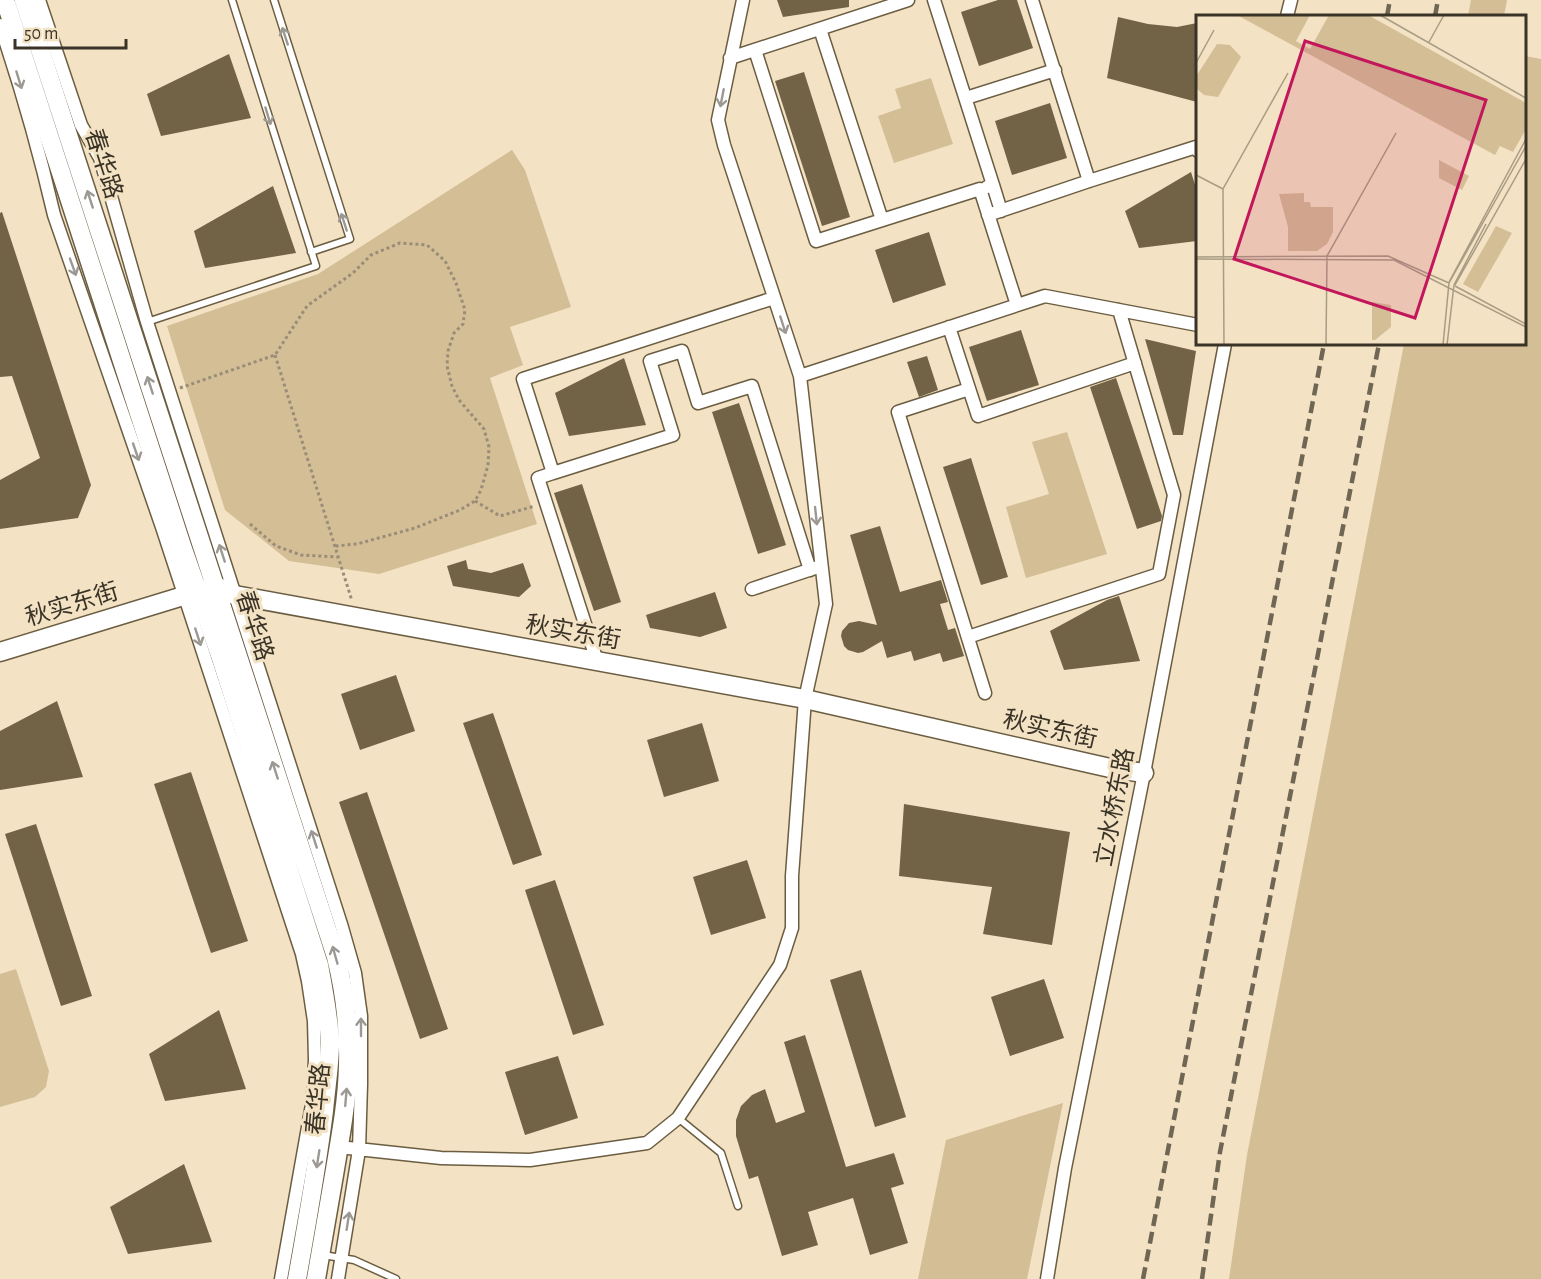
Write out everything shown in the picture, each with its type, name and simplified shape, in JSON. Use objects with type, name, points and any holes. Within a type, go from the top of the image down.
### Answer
[{"type":"street","name":"春华路","points":[[5,0],[191,593],[220,655],[315,954],[325,997],[330,1042],[329,1065],[317,1163],[297,1279]]},
{"type":"street","name":"春华路","points":[[24,0],[340,973],[346,1011],[348,1066],[346,1100],[316,1279]]},
{"type":"street","points":[[39,0],[81,125],[100,158],[147,322],[355,973],[361,1016],[359,1149],[338,1279]]},
{"type":"street","points":[[743,0],[718,120],[724,145],[800,376],[816,568]]},
{"type":"street","points":[[730,58],[908,0]]},
{"type":"street","points":[[934,0],[1001,211]]},
{"type":"street","points":[[1032,0],[1089,181]]},
{"type":"street","points":[[1287,15],[1291,0]]},
{"type":"street","points":[[0,25],[20,82],[54,215],[158,516],[191,593],[302,954],[314,1021],[313,1099],[281,1279]]},
{"type":"street","points":[[820,29],[882,220]]},
{"type":"street","points":[[755,50],[816,241],[993,185]]},
{"type":"street","points":[[966,98],[1054,70]]},
{"type":"street","points":[[988,215],[1196,147]]},
{"type":"street","points":[[980,189],[1017,305]]},
{"type":"street","points":[[800,376],[1045,296],[1196,325]]},
{"type":"street","points":[[553,473],[523,379],[774,298]]},
{"type":"street","points":[[968,638],[1159,574],[1174,495],[1119,310]]},
{"type":"street","points":[[949,327],[978,416],[1135,363]]},
{"type":"street","name":"立水桥东路","points":[[1047,1279],[1065,1168],[1144,773],[1225,345]]},
{"type":"street","points":[[339,1147],[441,1158],[530,1160],[647,1143],[678,1118],[780,965],[792,928],[792,876],[805,699],[826,604],[816,568],[752,386],[698,403],[682,351],[650,361],[673,435],[538,478],[597,661]]},
{"type":"street","points":[[969,389],[898,412],[985,693]]},
{"type":"street","points":[[752,589],[816,568]]},
{"type":"street","name":"秋实东街","points":[[0,652],[216,586],[235,595],[805,699],[1110,768],[1144,773]]},
{"type":"lane","points":[[147,322],[316,266],[232,0]]},
{"type":"lane","points":[[274,0],[350,239],[311,252]]},
{"type":"lane","points":[[678,1118],[721,1153],[738,1206]]},
{"type":"lane","points":[[320,1255],[354,1260],[396,1279]]},
{"type":"path","points":[[170,392],[275,355],[307,306],[353,273],[371,255],[400,243],[427,244],[445,261],[456,283],[465,310],[463,324],[454,333],[448,351],[447,366],[452,386],[459,400],[484,429],[489,447],[488,465],[481,490],[475,501],[460,510],[415,528],[357,544],[335,546]]},
{"type":"path","points":[[275,355],[357,617]]},
{"type":"path","points":[[475,501],[500,516],[546,502]]},
{"type":"path","points":[[250,524],[276,546],[301,555],[338,557]]},
{"type":"shaded area","points":[[1471,0],[1507,0],[1504,15],[1468,15]]},
{"type":"shaded area","points":[[1526,56],[1541,59],[1541,1279],[1229,1279],[1247,1155],[1404,345],[1526,345]]},
{"type":"shaded area","points":[[931,78],[953,144],[894,163],[878,116],[901,108],[895,89]]},
{"type":"shaded area","points":[[512,150],[525,170],[571,307],[510,327],[523,365],[490,378],[537,524],[379,574],[289,561],[225,510],[167,326],[318,274]]},
{"type":"shaded area","points":[[1067,432],[1107,554],[1026,578],[1006,507],[1049,494],[1032,442]]},
{"type":"shaded area","points":[[16,969],[49,1071],[46,1087],[35,1097],[0,1107],[0,974]]},
{"type":"shaded area","points":[[1063,1103],[1027,1279],[918,1279],[946,1140]]},
{"type":"building","points":[[777,0],[849,0],[849,7],[783,17]]},
{"type":"building","points":[[998,0],[1017,0],[1033,48],[979,66],[961,12]]},
{"type":"building","points":[[1118,17],[1148,24],[1177,27],[1196,23],[1196,102],[1107,78]]},
{"type":"building","points":[[229,54],[251,118],[161,136],[147,94]]},
{"type":"building","points":[[804,72],[850,217],[822,226],[775,81]]},
{"type":"building","points":[[1050,103],[1067,158],[1012,175],[995,121]]},
{"type":"building","points":[[1191,172],[1196,188],[1196,241],[1139,248],[1125,211]]},
{"type":"building","points":[[273,186],[296,253],[205,268],[194,231]]},
{"type":"building","points":[[2,212],[91,485],[78,518],[0,529],[0,480],[40,458],[12,376],[0,377],[0,213]]},
{"type":"building","points":[[929,232],[946,285],[893,303],[875,250]]},
{"type":"building","points":[[1021,330],[1039,385],[987,401],[969,347]]},
{"type":"building","points":[[1145,339],[1196,351],[1183,435],[1173,435]]},
{"type":"building","points":[[927,356],[938,390],[919,397],[907,362]]},
{"type":"building","points":[[624,358],[646,425],[569,436],[555,393]]},
{"type":"building","points":[[1116,378],[1162,516],[1161,521],[1137,529],[1090,387]]},
{"type":"building","points":[[739,403],[786,545],[758,554],[712,412]]},
{"type":"building","points":[[971,458],[1008,577],[981,585],[943,467]]},
{"type":"building","points":[[582,484],[621,602],[594,611],[554,493]]},
{"type":"building","points":[[880,526],[900,592],[941,580],[948,602],[940,604],[948,630],[955,628],[964,656],[943,662],[940,653],[914,661],[911,651],[887,658],[882,641],[858,653],[844,646],[842,631],[849,623],[859,621],[877,625],[850,535]]},
{"type":"building","points":[[466,560],[468,569],[491,573],[523,563],[531,586],[519,597],[453,586],[447,566]]},
{"type":"building","points":[[715,592],[727,628],[700,637],[650,628],[646,615]]},
{"type":"building","points":[[1119,596],[1140,661],[1064,670],[1050,631],[1107,600]]},
{"type":"building","points":[[396,675],[415,731],[360,750],[341,694]]},
{"type":"building","points":[[57,701],[83,777],[0,790],[0,731]]},
{"type":"building","points":[[493,713],[542,855],[513,865],[463,723]]},
{"type":"building","points":[[702,723],[719,781],[664,797],[647,740]]},
{"type":"building","points":[[191,772],[248,941],[211,953],[154,784]]},
{"type":"building","points":[[367,792],[448,1029],[420,1039],[339,802]]},
{"type":"building","points":[[904,804],[1070,832],[1052,945],[983,934],[992,887],[899,876]]},
{"type":"building","points":[[36,824],[92,996],[61,1006],[5,834]]},
{"type":"building","points":[[747,860],[766,918],[711,935],[693,877]]},
{"type":"building","points":[[555,880],[604,1025],[573,1035],[525,890]]},
{"type":"building","points":[[861,970],[906,1117],[875,1127],[830,980]]},
{"type":"building","points":[[1044,979],[1064,1038],[1010,1056],[991,997]]},
{"type":"building","points":[[219,1010],[246,1089],[165,1101],[149,1054]]},
{"type":"building","points":[[805,1035],[846,1167],[894,1153],[904,1184],[891,1188],[908,1243],[870,1255],[853,1198],[808,1212],[818,1245],[782,1256],[758,1176],[749,1179],[736,1136],[736,1120],[741,1106],[752,1095],[765,1089],[776,1123],[805,1112],[784,1042]]},
{"type":"building","points":[[558,1056],[578,1118],[525,1135],[505,1072]]},
{"type":"building","points":[[184,1164],[212,1242],[128,1254],[110,1207]]},
{"type":"railway","points":[[1387,15],[1390,0]]},
{"type":"railway","points":[[1435,15],[1438,0]]},
{"type":"railway","points":[[1143,1279],[1324,345]]},
{"type":"railway","points":[[1202,1279],[1220,1152],[1379,345]]}]
